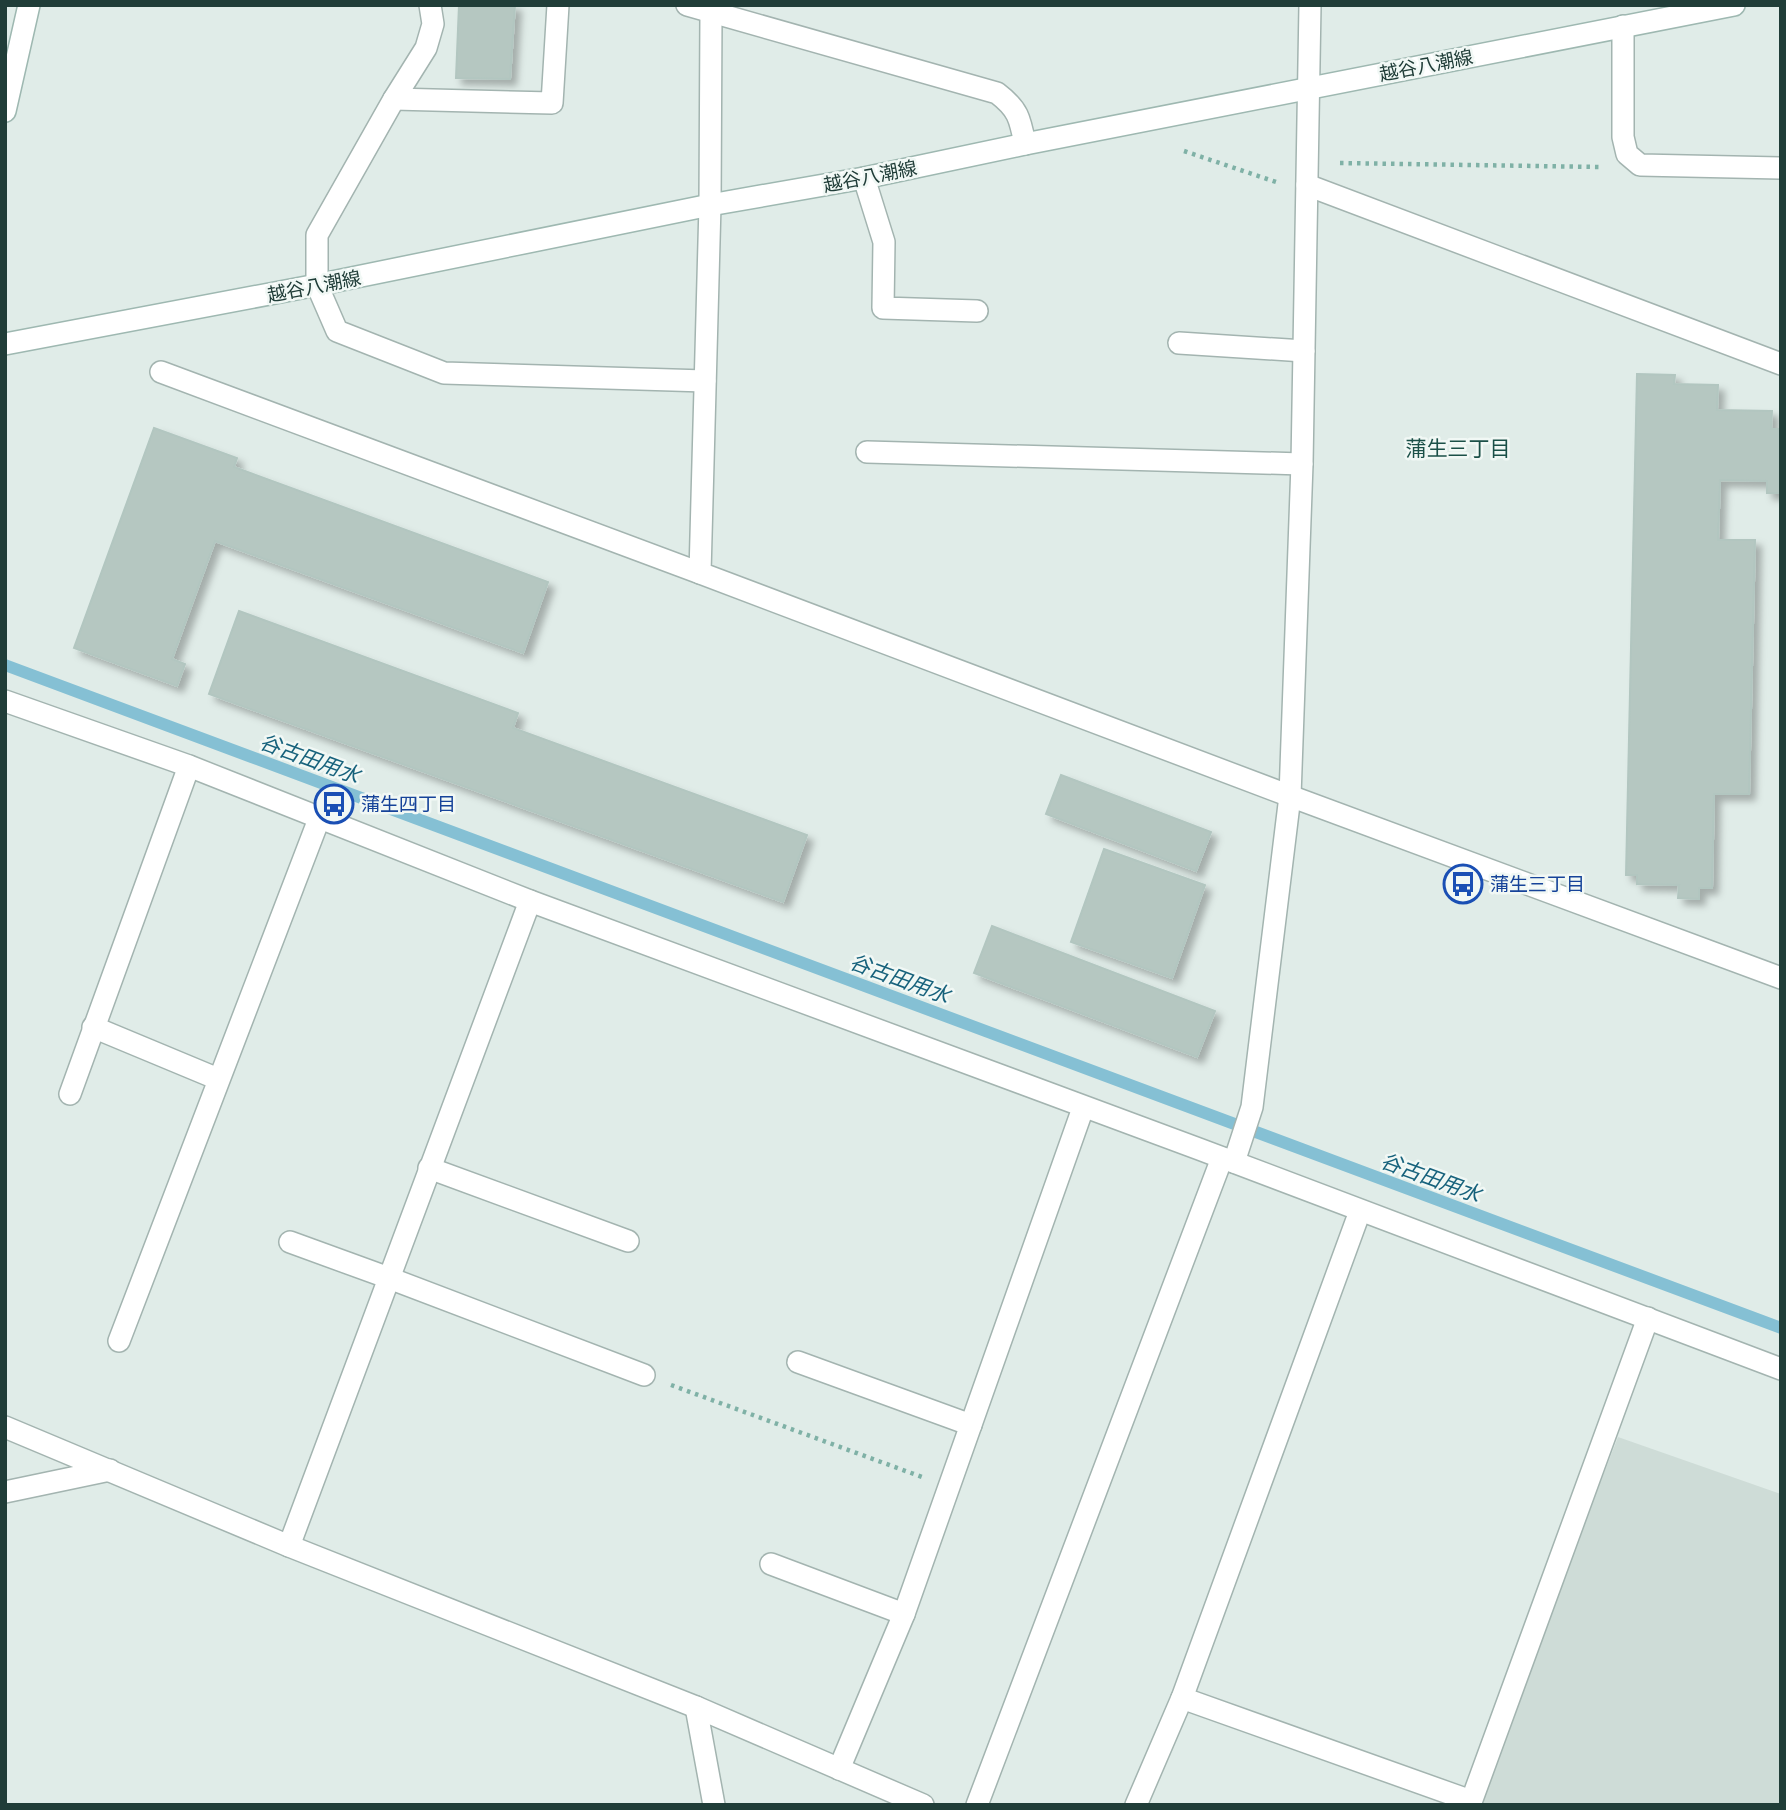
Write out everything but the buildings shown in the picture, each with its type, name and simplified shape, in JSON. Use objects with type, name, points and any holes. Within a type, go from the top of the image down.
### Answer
[{"type":"street","points":[[5,111],[9,83],[29,5]]},
{"type":"street","points":[[430,5],[433,24],[426,48],[317,235],[317,285],[337,331],[444,373],[705,382]]},
{"type":"street","points":[[394,99],[552,103],[558,5]]},
{"type":"street","points":[[977,1805],[1228,1160],[1252,1107],[1290,796],[1302,464],[1310,5]]},
{"type":"street","name":"越谷八潮線","points":[[5,344],[317,285],[710,205],[864,178],[1309,87],[1734,5]]},
{"type":"street","points":[[700,573],[710,205],[700,8],[997,93],[1012,105],[1020,117],[1025,144]]},
{"type":"street","points":[[1623,26],[1623,137],[1627,154],[1640,165],[1781,168]]},
{"type":"street","points":[[864,178],[884,242],[883,308],[977,312]]},
{"type":"street","points":[[1307,188],[1781,365]]},
{"type":"street","points":[[1179,343],[1304,351]]},
{"type":"street","points":[[161,372],[1781,978]]},
{"type":"street","points":[[867,452],[1302,464]]},
{"type":"street","points":[[5,701],[189,766],[530,901],[1781,1369]]},
{"type":"street","points":[[69,1094],[189,766]]},
{"type":"street","points":[[119,1341],[319,819]]},
{"type":"street","points":[[289,1546],[530,901]]},
{"type":"street","points":[[93,1027],[218,1079]]},
{"type":"street","points":[[839,1769],[904,1614],[1083,1108]]},
{"type":"street","points":[[429,1168],[628,1241]]},
{"type":"street","points":[[1136,1805],[1182,1698],[1360,1212]]},
{"type":"street","points":[[290,1242],[643,1375]]},
{"type":"street","points":[[1182,1698],[1470,1803],[1648,1318]]},
{"type":"street","points":[[798,1362],[971,1424]]},
{"type":"street","points":[[5,1427],[289,1546],[696,1707],[923,1805]]},
{"type":"street","points":[[5,1492],[110,1470]]},
{"type":"street","points":[[771,1564],[904,1614]]},
{"type":"street","points":[[696,1707],[714,1805]]},
{"type":"path","points":[[1184,151],[1307,188]]},
{"type":"path","points":[[1307,162],[1603,167],[1627,154]]},
{"type":"path","points":[[643,1375],[949,1487]]},
{"type":"shaded area","points":[[1618,1437],[1781,1494],[1781,1805],[1475,1805]]},
{"type":"waterway","name":"谷古田用水","points":[[5,665],[1781,1328]]},
{"type":"place","name":"蒲生四丁目","points":[[334,804]]},
{"type":"place","name":"蒲生三丁目","points":[[1463,884]]},
{"type":"district","name":"蒲生三丁目","points":[[1458,448]]}]
